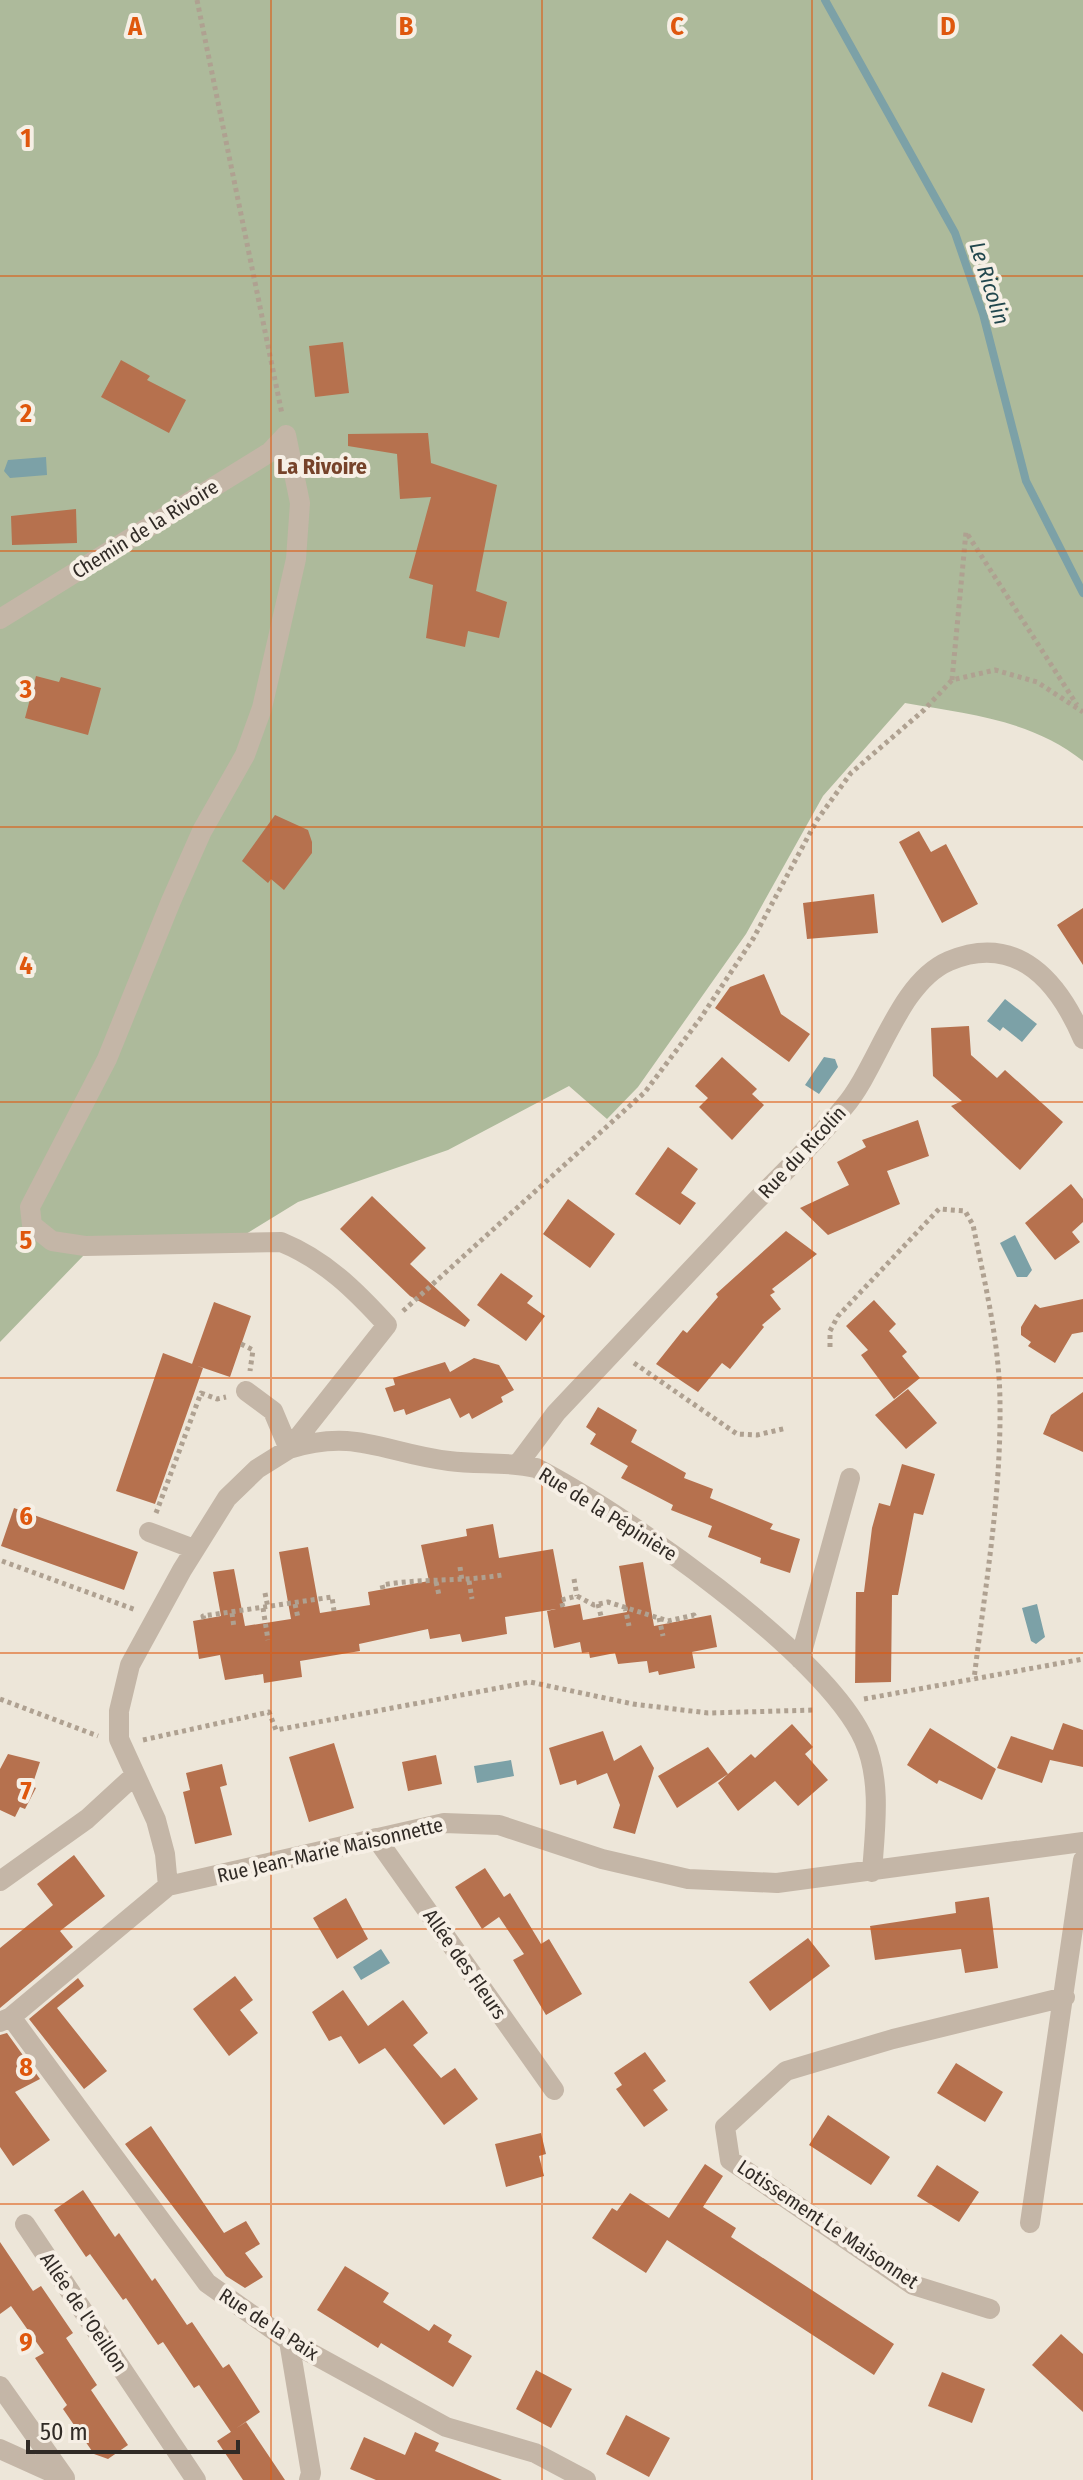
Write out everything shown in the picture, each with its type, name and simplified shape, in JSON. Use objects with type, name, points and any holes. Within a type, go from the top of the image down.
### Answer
[{"type":"street","name":"Chemin de la Rivoire","points":[[0,619],[270,452],[286,435]]},
{"type":"street","points":[[168,1886],[165,1854],[156,1820],[119,1739],[123,1689],[130,1665],[154,1617],[212,1519],[243,1481],[289,1449],[387,1325],[352,1287],[310,1254],[281,1242],[85,1246],[52,1241],[32,1225],[30,1207],[107,1059],[171,901],[202,831],[245,755],[262,708],[296,559],[300,503],[286,435]]},
{"type":"street","name":"Rue du Ricolin","points":[[518,1464],[556,1413],[844,1108],[910,995],[924,978],[947,962],[987,954],[1028,963],[1057,989],[1083,1039]]},
{"type":"street","points":[[246,1391],[273,1411],[289,1449]]},
{"type":"street","name":"Rue de la Pépinière","points":[[289,1449],[333,1438],[449,1461],[518,1464],[552,1476],[680,1558],[800,1659],[841,1704],[864,1739],[874,1771],[872,1872]]},
{"type":"street","points":[[800,1659],[850,1478]]},
{"type":"street","points":[[149,1532],[194,1549]]},
{"type":"street","points":[[0,1881],[87,1819],[135,1775]]},
{"type":"street","name":"Rue Jean-Marie Maisonnette","points":[[6,2020],[168,1886],[444,1823],[474,1821],[499,1825],[602,1859],[688,1879],[777,1883],[1083,1842]]},
{"type":"street","name":"Allée des Fleurs","points":[[376,1838],[554,2090]]},
{"type":"street","points":[[1030,2223],[1083,1860]]},
{"type":"street","name":"Lotissement Le Maisonnet","points":[[990,2309],[913,2285],[743,2169],[730,2160],[725,2127],[786,2071],[893,2039],[1065,1997]]},
{"type":"street","name":"Rue de la Paix","points":[[6,2020],[207,2283],[289,2341],[446,2427],[535,2453],[586,2480]]},
{"type":"street","name":"Allée de l'Oeillon","points":[[25,2224],[196,2480]]},
{"type":"street","points":[[289,2341],[311,2473],[309,2480]]},
{"type":"street","points":[[0,2386],[67,2479]]},
{"type":"street","points":[[0,2449],[67,2479]]},
{"type":"path","points":[[197,0],[286,435]]},
{"type":"path","points":[[952,680],[966,532],[1081,709]]},
{"type":"path","points":[[387,1325],[645,1092],[700,1019],[753,939],[817,820],[851,773],[924,710],[952,680],[995,670],[1037,682],[1081,709]]},
{"type":"path","points":[[830,1347],[830,1331],[838,1316],[939,1209],[965,1211],[973,1225],[992,1319],[1000,1403],[999,1472],[974,1679]]},
{"type":"path","points":[[615,1350],[737,1434],[757,1435],[787,1428]]},
{"type":"path","points":[[149,1532],[181,1447]]},
{"type":"path","points":[[1,1562],[154,1617]]},
{"type":"path","points":[[460,1567],[472,1599]]},
{"type":"path","points":[[383,1589],[382,1585],[465,1581],[502,1575],[502,1578]]},
{"type":"path","points":[[574,1579],[577,1596]]},
{"type":"path","points":[[436,1582],[439,1595]]},
{"type":"path","points":[[408,1583],[410,1592]]},
{"type":"path","points":[[265,1593],[268,1640]]},
{"type":"path","points":[[563,1607],[561,1600],[577,1596],[598,1604],[608,1599],[668,1621],[694,1615],[695,1618]]},
{"type":"path","points":[[204,1619],[203,1616],[332,1597],[334,1611]]},
{"type":"path","points":[[295,1604],[298,1618]]},
{"type":"path","points":[[598,1604],[601,1616]]},
{"type":"path","points":[[625,1607],[629,1626]]},
{"type":"path","points":[[232,1613],[234,1628]]},
{"type":"path","points":[[659,1618],[663,1636]]},
{"type":"path","points":[[0,1699],[104,1738],[143,1740],[269,1712],[276,1730],[530,1682],[633,1704],[708,1713],[810,1711],[1083,1659]]},
{"type":"green space","points":[[0,0],[1083,0],[1083,761],[1043,736],[1021,728],[976,715],[905,703],[823,796],[746,934],[638,1087],[607,1119],[569,1086],[448,1150],[298,1202],[246,1234],[84,1255],[0,1342]]},
{"type":"water","points":[[46,457],[47,475],[10,478],[4,471],[8,460]]},
{"type":"water","points":[[1005,999],[1037,1024],[1022,1042],[1003,1027],[1000,1031],[987,1021]]},
{"type":"water","points":[[824,1057],[835,1059],[838,1067],[819,1094],[805,1085]]},
{"type":"water","points":[[1015,1235],[1032,1270],[1027,1277],[1017,1277],[1000,1243]]},
{"type":"water","points":[[1037,1604],[1045,1637],[1036,1644],[1031,1641],[1022,1608]]},
{"type":"water","points":[[511,1760],[514,1776],[477,1783],[474,1766]]},
{"type":"water","points":[[381,1949],[390,1963],[361,1980],[353,1967]]},
{"type":"building","points":[[343,342],[349,393],[315,397],[309,346]]},
{"type":"building","points":[[121,360],[150,376],[147,380],[186,400],[169,433],[101,397]]},
{"type":"building","points":[[428,433],[431,463],[497,485],[476,591],[507,602],[499,638],[468,631],[465,647],[426,638],[433,585],[409,578],[431,497],[400,499],[397,454],[348,446],[348,434]]},
{"type":"building","points":[[76,509],[77,543],[12,545],[11,516]]},
{"type":"building","points":[[36,676],[59,682],[61,677],[101,688],[88,735],[25,718]]},
{"type":"building","points":[[275,815],[308,830],[312,842],[312,853],[284,890],[271,879],[268,883],[242,861]]},
{"type":"building","points":[[919,831],[931,852],[946,844],[978,904],[942,923],[899,842]]},
{"type":"building","points":[[874,894],[878,933],[807,939],[803,903]]},
{"type":"building","points":[[1083,908],[1083,965],[1057,925]]},
{"type":"building","points":[[764,974],[781,1014],[810,1034],[789,1062],[715,1008],[730,987]]},
{"type":"building","points":[[969,1026],[971,1055],[997,1078],[1005,1070],[1063,1122],[1020,1170],[951,1106],[962,1101],[933,1076],[931,1028]]},
{"type":"building","points":[[722,1057],[757,1089],[752,1094],[764,1105],[732,1140],[699,1107],[708,1098],[695,1086]]},
{"type":"building","points":[[918,1120],[929,1156],[887,1171],[900,1204],[828,1235],[800,1208],[849,1185],[837,1162],[866,1147],[862,1140]]},
{"type":"building","points":[[668,1147],[698,1169],[681,1193],[696,1203],[680,1225],[635,1194]]},
{"type":"building","points":[[1071,1184],[1083,1199],[1083,1222],[1072,1232],[1080,1242],[1055,1260],[1025,1223]]},
{"type":"building","points":[[372,1196],[426,1248],[410,1264],[470,1320],[465,1327],[410,1296],[340,1229]]},
{"type":"building","points":[[568,1199],[615,1234],[590,1268],[543,1234]]},
{"type":"building","points":[[786,1231],[817,1254],[772,1289],[775,1292],[770,1295],[781,1309],[762,1325],[764,1327],[730,1369],[722,1363],[698,1392],[656,1364],[683,1330],[687,1333],[718,1297],[716,1294]]},
{"type":"building","points":[[501,1273],[533,1296],[527,1303],[545,1316],[526,1341],[477,1305]]},
{"type":"building","points":[[1083,1299],[1083,1332],[1072,1334],[1055,1363],[1028,1346],[1031,1342],[1021,1335],[1021,1327],[1035,1304],[1040,1308]]},
{"type":"building","points":[[874,1300],[896,1324],[889,1331],[907,1352],[902,1356],[920,1378],[894,1399],[861,1355],[868,1350],[846,1326]]},
{"type":"building","points":[[214,1302],[251,1316],[230,1377],[192,1364]]},
{"type":"building","points":[[163,1353],[203,1368],[155,1504],[116,1491]]},
{"type":"building","points":[[474,1358],[499,1365],[514,1390],[501,1397],[503,1402],[472,1419],[469,1413],[460,1418],[450,1398],[406,1415],[404,1409],[394,1412],[385,1388],[395,1385],[393,1378],[445,1362],[450,1372]]},
{"type":"building","points":[[908,1389],[937,1423],[906,1449],[875,1415]]},
{"type":"building","points":[[1083,1392],[1083,1452],[1043,1434],[1051,1415]]},
{"type":"building","points":[[598,1407],[637,1430],[631,1442],[686,1473],[684,1478],[713,1489],[710,1498],[773,1524],[770,1529],[800,1539],[790,1573],[760,1563],[761,1558],[708,1537],[712,1526],[671,1510],[673,1505],[621,1478],[628,1466],[590,1444],[596,1434],[586,1427]]},
{"type":"building","points":[[902,1464],[935,1474],[923,1515],[914,1513],[898,1595],[892,1595],[891,1682],[855,1683],[856,1592],[864,1592],[872,1528],[879,1503],[890,1506]]},
{"type":"building","points":[[14,1508],[138,1552],[124,1590],[1,1546]]},
{"type":"building","points":[[493,1524],[499,1558],[553,1549],[564,1607],[580,1604],[583,1620],[627,1612],[619,1566],[643,1562],[654,1626],[711,1615],[717,1647],[692,1652],[695,1668],[659,1675],[658,1671],[649,1673],[647,1661],[618,1664],[615,1653],[590,1658],[589,1652],[582,1653],[580,1642],[554,1648],[547,1611],[556,1609],[505,1617],[507,1634],[462,1642],[460,1634],[430,1639],[428,1629],[359,1644],[360,1651],[300,1661],[302,1677],[264,1683],[263,1674],[225,1680],[220,1655],[199,1659],[193,1621],[221,1616],[213,1572],[234,1569],[245,1626],[291,1619],[279,1552],[308,1547],[320,1613],[370,1605],[368,1592],[429,1581],[421,1545],[467,1536],[466,1529]]},
{"type":"building","points":[[1063,1723],[1083,1730],[1083,1767],[1050,1760],[1042,1783],[997,1768],[1011,1736],[1053,1750]]},
{"type":"building","points":[[792,1724],[813,1747],[805,1754],[828,1780],[798,1806],[775,1781],[738,1811],[718,1783],[751,1754],[755,1758]]},
{"type":"building","points":[[930,1728],[996,1769],[982,1800],[939,1780],[937,1784],[907,1765]]},
{"type":"building","points":[[603,1731],[614,1761],[641,1745],[654,1768],[635,1834],[613,1828],[620,1805],[607,1773],[577,1785],[576,1780],[560,1785],[549,1748]]},
{"type":"building","points":[[334,1743],[354,1808],[309,1822],[289,1757]]},
{"type":"building","points":[[708,1747],[728,1774],[677,1808],[658,1776]]},
{"type":"building","points":[[8,1754],[40,1762],[32,1786],[36,1788],[25,1809],[20,1807],[15,1817],[0,1810],[0,1769]]},
{"type":"building","points":[[436,1755],[442,1784],[408,1791],[402,1762]]},
{"type":"building","points":[[222,1764],[227,1785],[220,1787],[232,1835],[195,1844],[183,1792],[190,1790],[186,1773]]},
{"type":"building","points":[[74,1855],[105,1896],[60,1931],[73,1947],[0,2008],[0,1948],[53,1905],[37,1884]]},
{"type":"building","points":[[485,1868],[504,1897],[510,1893],[541,1944],[549,1939],[582,1994],[546,2015],[513,1960],[524,1954],[499,1917],[482,1929],[455,1887]]},
{"type":"building","points":[[989,1897],[998,1968],[965,1973],[961,1949],[875,1960],[870,1926],[956,1913],[955,1902]]},
{"type":"building","points":[[346,1898],[368,1939],[337,1959],[313,1918]]},
{"type":"building","points":[[808,1938],[830,1966],[770,2011],[749,1982]]},
{"type":"building","points":[[235,1976],[253,2000],[240,2010],[258,2033],[229,2056],[193,2009]]},
{"type":"building","points":[[78,1978],[84,1986],[57,2008],[107,2071],[84,2089],[29,2019]]},
{"type":"building","points":[[343,1990],[368,2026],[403,2000],[428,2033],[413,2045],[441,2078],[455,2068],[478,2099],[444,2125],[385,2048],[359,2064],[341,2036],[329,2041],[312,2012]]},
{"type":"building","points":[[7,2033],[40,2079],[15,2092],[50,2140],[13,2166],[0,2147],[0,2035]]},
{"type":"building","points":[[645,2052],[666,2081],[653,2090],[668,2110],[644,2127],[616,2089],[622,2085],[614,2073]]},
{"type":"building","points":[[956,2063],[1003,2092],[985,2122],[937,2093]]},
{"type":"building","points":[[828,2115],[890,2157],[871,2185],[809,2145]]},
{"type":"building","points":[[151,2126],[224,2233],[246,2221],[260,2244],[245,2253],[263,2277],[245,2288],[226,2276],[125,2144]]},
{"type":"building","points":[[541,2133],[546,2154],[539,2156],[544,2176],[506,2187],[495,2144]]},
{"type":"building","points":[[705,2164],[723,2176],[703,2207],[736,2228],[731,2237],[894,2344],[874,2375],[667,2240],[646,2273],[592,2238],[612,2208],[617,2211],[630,2193],[669,2218]]},
{"type":"building","points":[[937,2165],[979,2192],[959,2222],[917,2196]]},
{"type":"building","points":[[83,2190],[115,2237],[119,2233],[152,2281],[155,2278],[187,2325],[192,2322],[223,2368],[229,2364],[260,2412],[231,2432],[199,2385],[194,2388],[163,2342],[158,2345],[126,2298],[123,2300],[90,2254],[86,2257],[54,2210]]},
{"type":"building","points":[[0,2242],[33,2291],[41,2286],[73,2333],[66,2338],[97,2385],[91,2390],[128,2445],[108,2459],[94,2454],[63,2409],[67,2405],[35,2358],[44,2353],[11,2306],[0,2314]]},
{"type":"building","points":[[345,2266],[389,2293],[383,2302],[429,2331],[434,2324],[452,2335],[448,2342],[472,2356],[453,2387],[381,2343],[378,2348],[317,2310]]},
{"type":"building","points":[[1061,2334],[1083,2354],[1083,2412],[1032,2365]]},
{"type":"building","points":[[536,2370],[572,2389],[551,2428],[516,2409]]},
{"type":"building","points":[[942,2372],[985,2389],[972,2423],[928,2406]]},
{"type":"building","points":[[626,2415],[670,2438],[649,2477],[606,2454]]},
{"type":"building","points":[[246,2422],[285,2480],[243,2480],[217,2441]]},
{"type":"building","points":[[415,2432],[439,2443],[435,2451],[502,2480],[376,2480],[350,2469],[364,2437],[405,2455]]},
{"type":"waterway","name":"Le Ricolin","points":[[825,0],[955,233],[983,314],[1026,481],[1083,593]]},
{"type":"district","name":"La Rivoire","points":[[322,466]]}]
